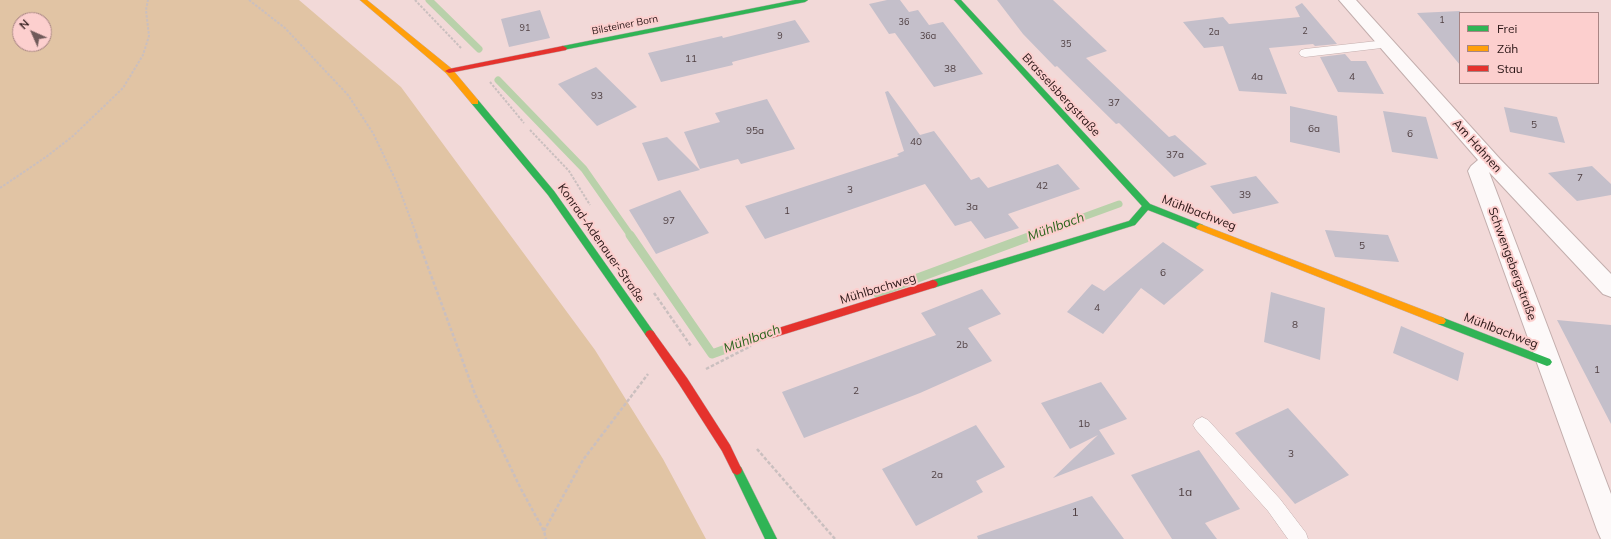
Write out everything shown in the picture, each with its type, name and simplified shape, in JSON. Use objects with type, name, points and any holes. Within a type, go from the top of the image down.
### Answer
[{"type":"street","name":"Konrad-Adenauer-Straße","points":[[363,0],[449,72],[552,193],[683,381],[726,448],[771,539]]},
{"type":"street","name":"Bilsteiner Born","points":[[449,72],[805,0]]},
{"type":"street","name":"Brasselsbergstraße","points":[[957,0],[1147,206]]},
{"type":"street","name":"Am Hahnen","points":[[1347,0],[1493,164],[1611,288]]},
{"type":"street","name":"Schwengebergstraße","points":[[1493,164],[1483,166],[1478,171],[1547,362],[1611,530]]},
{"type":"street","name":"Mühlbachweg","points":[[772,334],[1132,223],[1147,206],[1547,362]]},
{"type":"lane","points":[[1305,53],[1386,44]]},
{"type":"lane","points":[[1202,425],[1274,505],[1299,539]]},
{"type":"path","points":[[0,188],[46,157],[73,136],[123,88],[143,55],[149,36],[146,10],[148,0]]},
{"type":"path","points":[[249,0],[285,28],[348,95],[374,133],[397,182],[476,394],[521,489],[544,531],[546,539]]},
{"type":"path","points":[[683,381],[772,334]]},
{"type":"path","points":[[544,531],[583,460],[664,354]]},
{"type":"shaded area","points":[[0,0],[299,0],[401,87],[595,350],[663,459],[706,539],[0,539]]},
{"type":"building","points":[[887,0],[900,0],[909,12],[918,10],[929,25],[943,22],[983,74],[934,87],[895,33],[889,34],[869,4]]},
{"type":"building","points":[[997,0],[1053,0],[1107,51],[1086,58],[1169,137],[1175,135],[1207,164],[1174,177],[1119,123],[1116,124],[1057,66],[1055,67],[1023,34]]},
{"type":"building","points":[[1302,3],[1337,44],[1315,46],[1313,44],[1269,48],[1287,94],[1239,91],[1223,46],[1204,48],[1183,22],[1223,17],[1229,24],[1300,17],[1295,7]]},
{"type":"building","points":[[540,10],[550,38],[509,47],[501,19]]},
{"type":"building","points":[[1460,11],[1459,64],[1417,13]]},
{"type":"building","points":[[795,20],[810,42],[732,62],[733,65],[661,82],[648,53],[722,36],[723,38]]},
{"type":"building","points":[[1345,54],[1351,61],[1366,61],[1384,94],[1338,92],[1320,57]]},
{"type":"building","points":[[596,67],[637,107],[597,126],[558,84]]},
{"type":"building","points":[[888,91],[920,135],[934,131],[971,180],[979,177],[988,188],[1058,164],[1080,189],[1008,214],[1019,228],[985,239],[971,221],[955,226],[925,184],[765,239],[745,206],[899,156],[897,154],[904,151],[885,92]]},
{"type":"building","points":[[767,99],[795,149],[741,164],[738,159],[700,169],[684,132],[720,122],[715,113]]},
{"type":"building","points":[[1290,106],[1337,116],[1340,153],[1290,142]]},
{"type":"building","points":[[1504,107],[1557,117],[1565,143],[1510,132]]},
{"type":"building","points":[[1383,111],[1426,117],[1438,159],[1392,152]]},
{"type":"building","points":[[667,137],[700,170],[658,181],[642,143]]},
{"type":"building","points":[[1592,166],[1611,184],[1611,195],[1577,201],[1548,173]]},
{"type":"building","points":[[1256,176],[1279,203],[1233,214],[1210,186]]},
{"type":"building","points":[[680,190],[709,233],[656,254],[629,210]]},
{"type":"building","points":[[1325,230],[1388,235],[1399,262],[1335,257]]},
{"type":"building","points":[[1163,242],[1204,270],[1164,305],[1141,288],[1103,334],[1067,312],[1092,284],[1104,291]]},
{"type":"building","points":[[982,289],[1001,314],[968,328],[992,361],[920,393],[804,438],[782,392],[936,335],[921,313]]},
{"type":"building","points":[[1271,292],[1325,308],[1320,360],[1264,342]]},
{"type":"building","points":[[1557,320],[1611,325],[1611,424]]},
{"type":"building","points":[[1401,326],[1464,353],[1458,381],[1393,353]]},
{"type":"building","points":[[1101,382],[1127,419],[1099,430],[1115,454],[1053,478],[1098,435],[1070,449],[1041,403]]},
{"type":"building","points":[[1288,408],[1349,475],[1295,504],[1235,433]]},
{"type":"building","points":[[976,425],[1005,467],[976,481],[983,492],[916,526],[882,469]]},
{"type":"building","points":[[1199,450],[1240,509],[1205,523],[1217,539],[1172,539],[1131,475]]},
{"type":"building","points":[[1092,496],[1124,539],[978,539],[977,536]]},
{"type":"waterway","name":"Mühlbach","points":[[429,0],[479,49]]},
{"type":"waterway","name":"Mühlbach","points":[[498,80],[584,169],[631,236]]},
{"type":"waterway","name":"Mühlbach","points":[[1031,236],[1119,204]]},
{"type":"waterway","name":"Mühlbach","points":[[630,235],[712,354],[770,333]]},
{"type":"waterway","name":"Mühlbach","points":[[877,293],[1034,235]]},
{"type":"traffic: fast","points":[[563,48],[805,0]]},
{"type":"traffic: fast","points":[[957,0],[1147,206],[1200,227]]},
{"type":"traffic: fast","points":[[475,102],[551,193],[650,334]]},
{"type":"traffic: fast","points":[[933,284],[1132,223],[1147,206]]},
{"type":"traffic: fast","points":[[1441,321],[1547,362]]},
{"type":"traffic: fast","points":[[737,470],[771,539]]},
{"type":"traffic: slow","points":[[363,0],[449,71],[475,102]]},
{"type":"traffic: slow","points":[[1200,227],[1441,321]]},
{"type":"traffic: jam","points":[[449,71],[563,48]]},
{"type":"traffic: jam","points":[[772,334],[933,284]]},
{"type":"traffic: jam","points":[[650,334],[683,381],[726,448],[737,470]]}]
